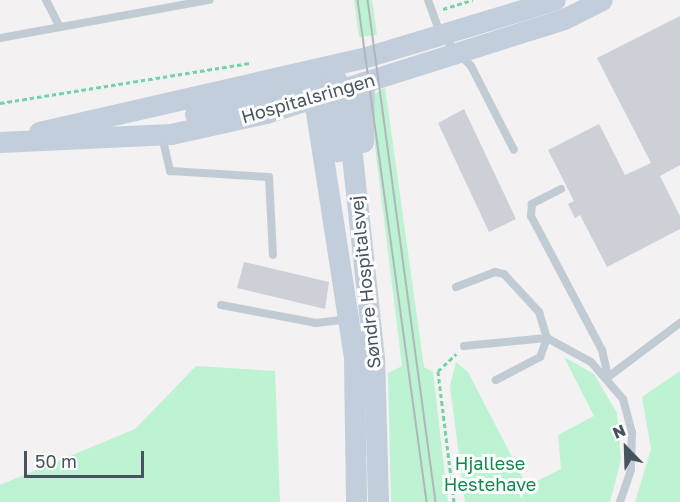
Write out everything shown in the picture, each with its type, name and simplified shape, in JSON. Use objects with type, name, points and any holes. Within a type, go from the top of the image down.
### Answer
[{"type":"street","name":"Hospitalsringen","points":[[1,142],[92,118],[168,105],[323,83],[364,82],[529,8],[555,0]]},
{"type":"street","name":"Hospitalsringen","points":[[450,44],[564,18],[602,0]]},
{"type":"street","points":[[94,139],[323,83],[450,44]]},
{"type":"street","points":[[362,315],[368,204],[362,118],[364,82]]},
{"type":"street","name":"Hospitalsringen","points":[[1,142],[162,135],[266,113],[323,83]]},
{"type":"street","name":"Søndre Hospitalsvej","points":[[323,83],[362,315],[378,429],[378,502]]},
{"type":"street","name":"Søndre Hospitalsvej","points":[[323,83],[362,315],[356,502]]},
{"type":"lane","points":[[46,0],[60,27]]},
{"type":"lane","points":[[0,38],[164,4],[210,0]]},
{"type":"lane","points":[[428,0],[450,44],[471,66],[514,150]]},
{"type":"lane","points":[[162,135],[170,171],[269,177],[273,255]]},
{"type":"lane","points":[[561,189],[532,204],[531,216],[602,350],[608,377]]},
{"type":"lane","points":[[456,287],[495,272],[504,274],[539,312],[547,338],[540,357],[496,380]]},
{"type":"lane","points":[[221,305],[316,323],[362,315]]},
{"type":"lane","points":[[608,377],[680,324]]},
{"type":"lane","points":[[464,346],[547,338],[591,362],[608,377],[623,399],[632,433],[631,470],[620,502]]},
{"type":"path","points":[[0,103],[213,66],[257,63]]},
{"type":"path","points":[[454,502],[438,371],[464,346]]},
{"type":"green space","points":[[354,0],[372,0],[377,35],[359,37]]},
{"type":"green space","points":[[385,87],[424,367],[433,372],[448,502],[391,502],[388,373],[402,366],[370,106],[375,94]]},
{"type":"green space","name":"Hjallese Hestehave","points":[[564,357],[594,374],[617,413],[621,459],[610,502],[465,502],[450,386],[456,362],[468,372],[527,486],[561,469],[558,435],[594,416]]},
{"type":"green space","points":[[196,366],[275,371],[280,502],[0,502],[0,485],[135,429]]},
{"type":"green space","points":[[680,371],[680,502],[635,502],[651,449],[642,397]]},
{"type":"building","points":[[680,16],[680,165],[660,176],[680,216],[680,229],[607,267],[580,215],[575,218],[568,204],[574,201],[548,150],[599,124],[625,175],[651,163],[597,58]]},
{"type":"building","points":[[464,109],[516,219],[489,232],[438,123]]},
{"type":"building","points":[[244,262],[329,282],[325,309],[237,288]]},
{"type":"tram line","points":[[358,0],[427,502]]},
{"type":"tram line","points":[[368,0],[436,502]]}]
